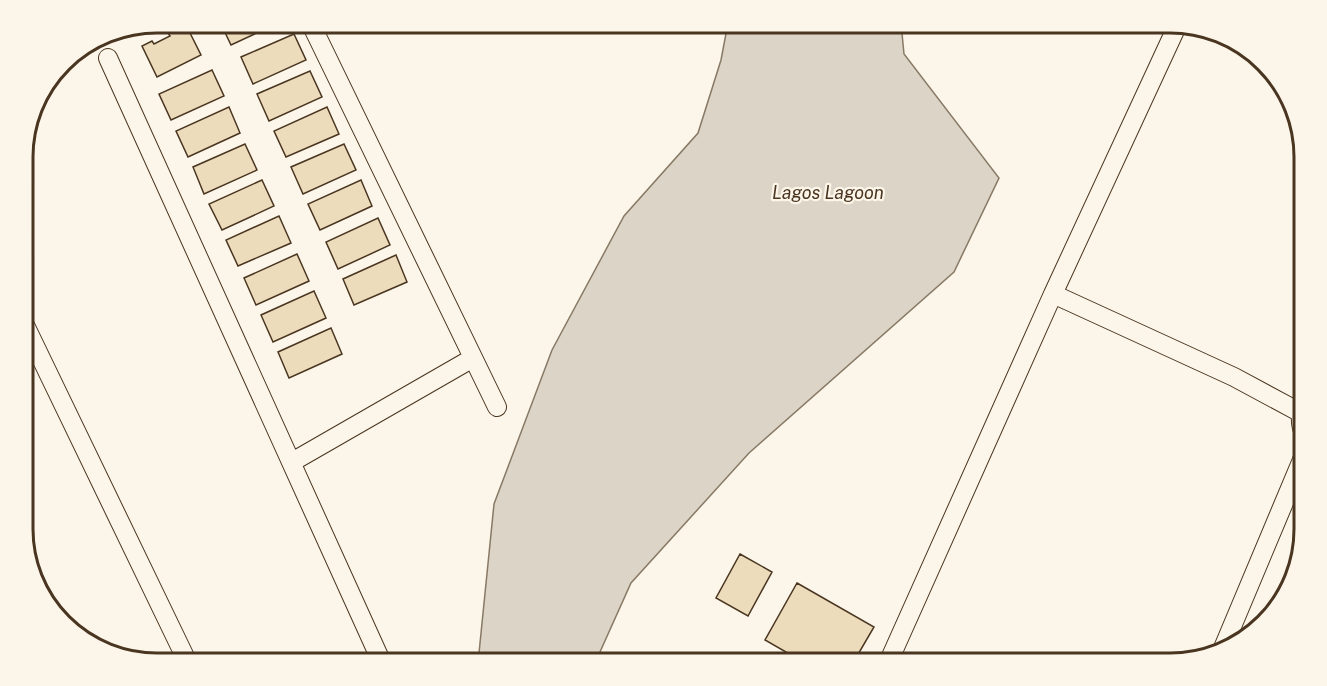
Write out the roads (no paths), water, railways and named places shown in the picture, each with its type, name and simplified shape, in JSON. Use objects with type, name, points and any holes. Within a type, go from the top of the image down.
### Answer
[{"type":"street","points":[[321,33],[497,407]]},
{"type":"street","points":[[892,653],[1053,294],[1174,33]]},
{"type":"street","points":[[108,58],[378,653]]},
{"type":"street","points":[[1053,294],[1294,406]]},
{"type":"street","points":[[33,342],[184,653]]},
{"type":"street","points":[[292,462],[473,358]]},
{"type":"street","points":[[1227,639],[1294,479]]},
{"type":"water","name":"Lagos Lagoon","points":[[726,33],[902,33],[904,54],[999,178],[954,272],[749,453],[631,583],[600,653],[479,653],[494,504],[552,350],[624,216],[698,133],[721,60]]}]
